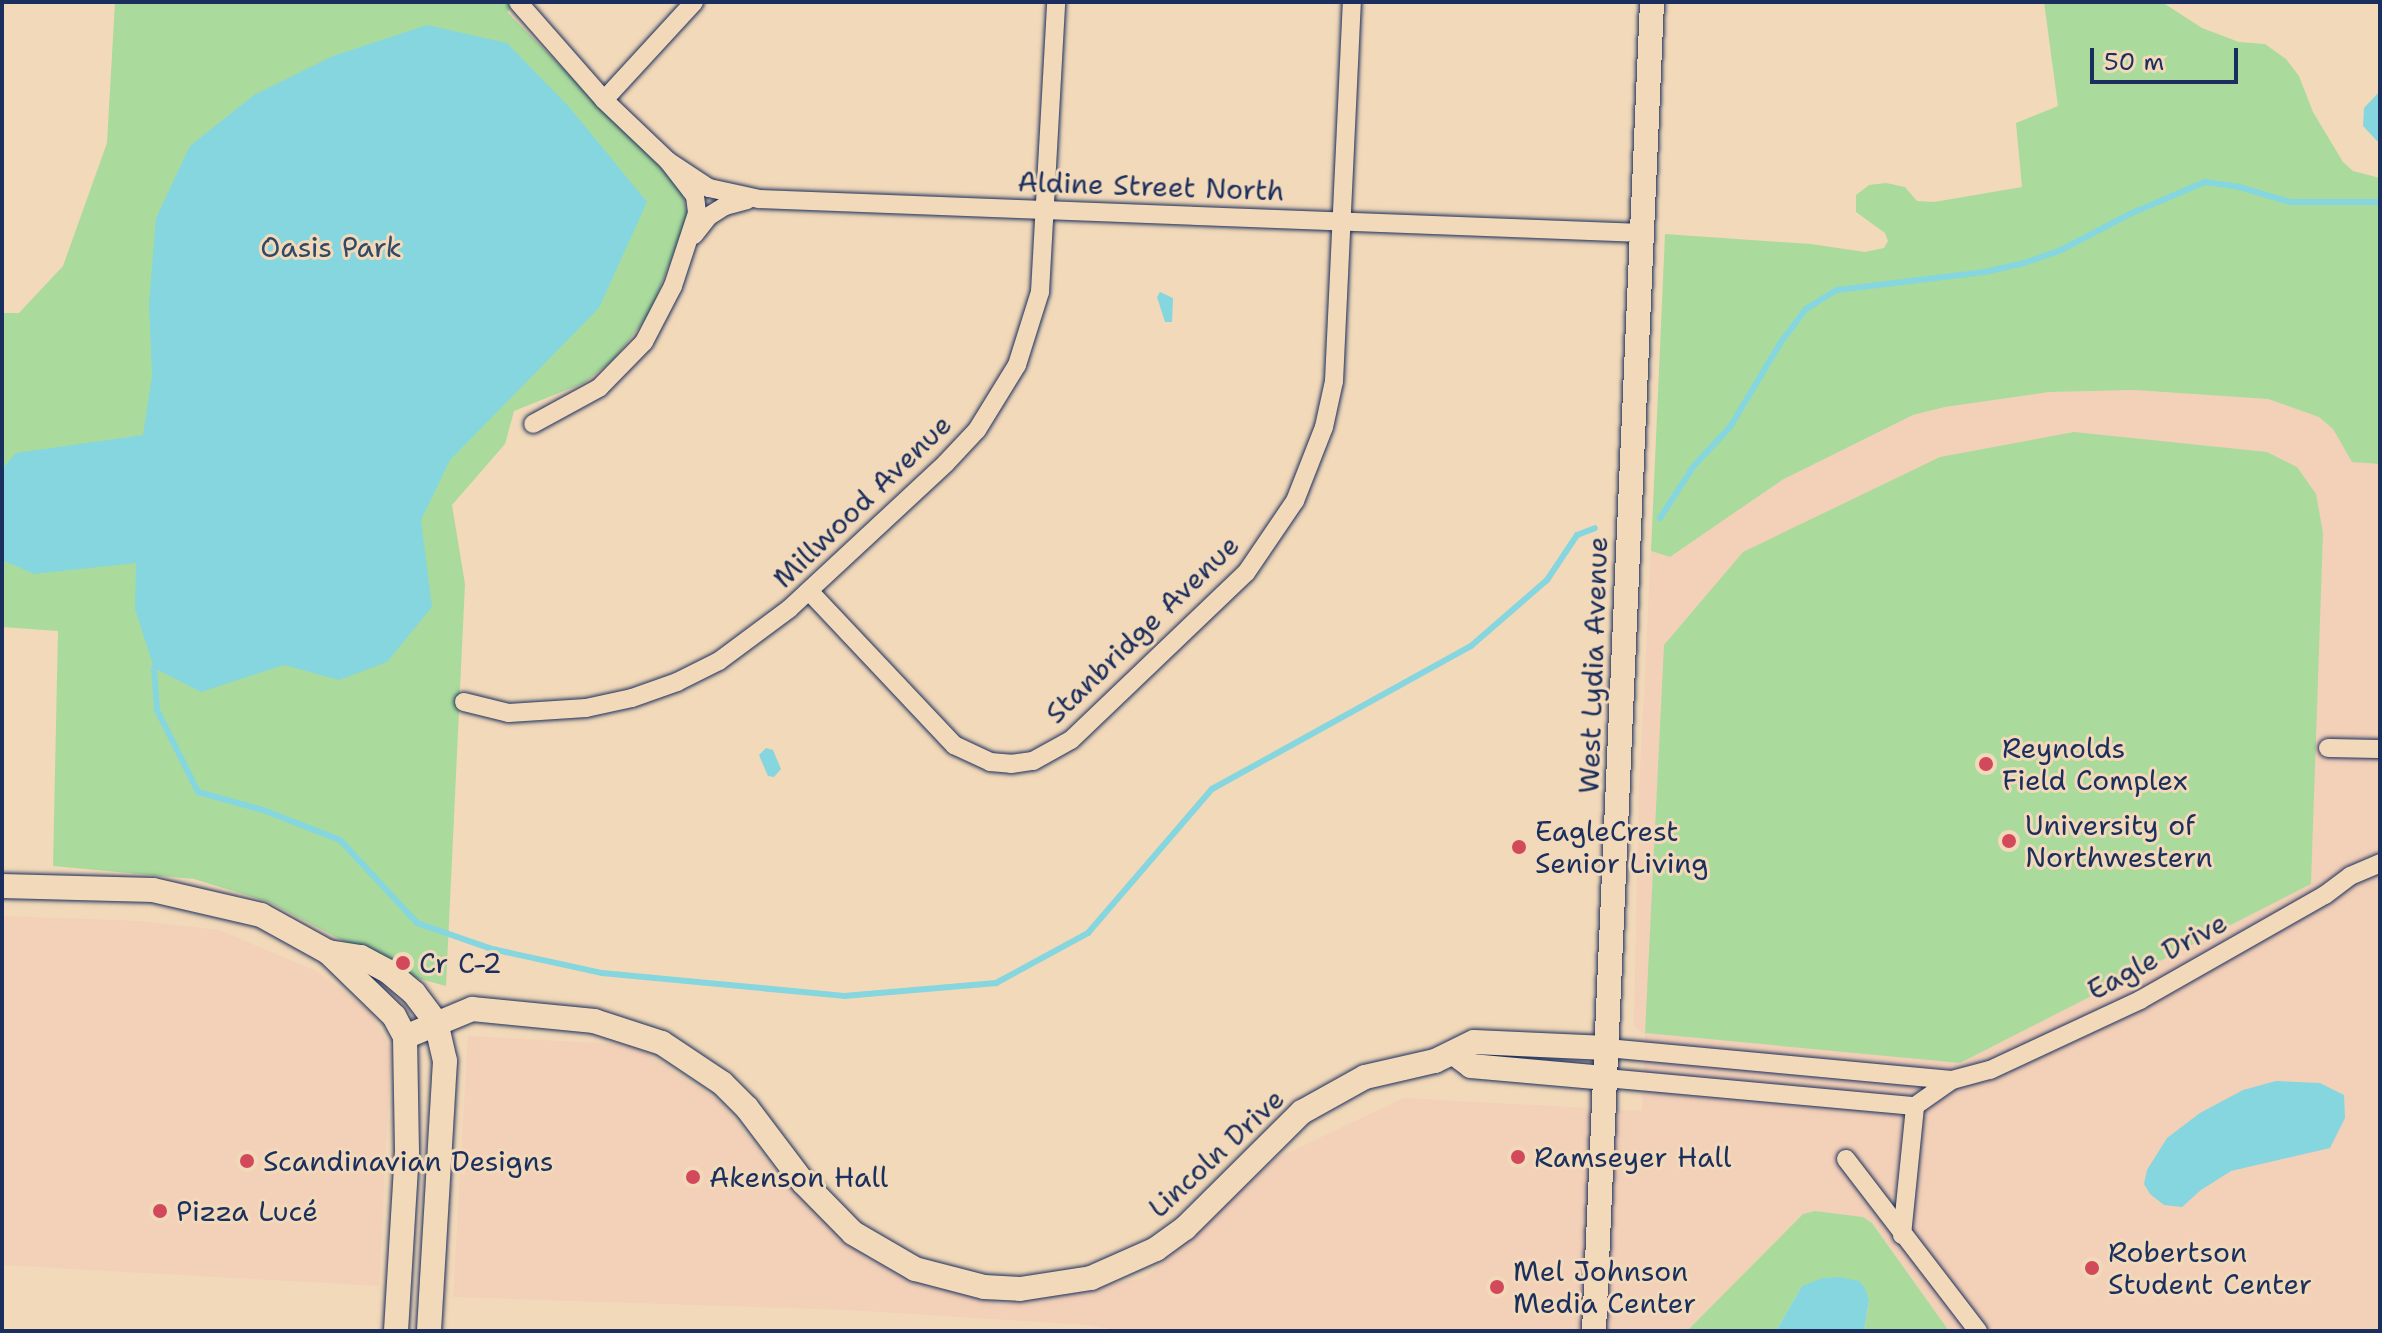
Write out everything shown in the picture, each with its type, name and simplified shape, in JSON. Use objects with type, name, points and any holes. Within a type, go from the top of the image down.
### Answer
[{"type":"street","points":[[518,2],[604,100],[668,161],[695,196],[697,213],[661,316],[624,366],[570,406],[533,424]]},
{"type":"street","points":[[604,100],[694,2]]},
{"type":"street","name":"Millwood Avenue","points":[[464,702],[509,713],[586,708],[632,698],[677,682],[719,661],[758,635],[809,591],[977,430],[1017,365],[1040,292],[1056,2]]},
{"type":"street","name":"Stanbridge Avenue","points":[[809,591],[954,745],[990,762],[1011,764],[1033,761],[1053,753],[1236,584],[1271,541],[1295,501],[1320,439],[1334,381],[1352,2]]},
{"type":"street","name":"West Lydia Avenue","points":[[1594,1331],[1652,2]]},
{"type":"street","name":"Aldine Street North","points":[[668,161],[709,188],[759,199],[1642,233]]},
{"type":"street","points":[[687,248],[709,216],[736,202],[759,199]]},
{"type":"street","points":[[2328,748],[2380,749]]},
{"type":"street","name":"Eagle Drive","points":[[1607,1048],[1952,1080],[1990,1070],[2140,1000],[2325,895],[2350,876],[2380,863]]},
{"type":"street","points":[[2,886],[153,890],[261,915],[328,952],[394,1016],[405,1037],[407,1151],[396,1331]]},
{"type":"street","points":[[328,952],[361,957],[389,972],[414,993],[436,1022],[445,1061],[429,1331]]},
{"type":"street","name":"Lincoln Drive","points":[[405,1037],[472,1009],[594,1021],[662,1043],[722,1083],[747,1108],[826,1209],[863,1240],[915,1269],[949,1280],[1020,1289],[1091,1278],[1125,1266],[1185,1228],[1276,1136],[1332,1092],[1365,1077],[1455,1054],[1474,1042],[1607,1048]]},
{"type":"street","points":[[1455,1054],[1471,1066],[1915,1106],[1902,1235]]},
{"type":"street","name":"Eagle Drive","points":[[1915,1106],[1952,1080]]},
{"type":"street","points":[[1846,1159],[1978,1331]]},
{"type":"shaded area","name":"University of Northwestern","points":[[2134,390],[2268,399],[2319,417],[2333,429],[2352,461],[2380,464],[2380,1331],[1949,1331],[1872,1223],[1862,1217],[1815,1211],[1803,1214],[1687,1331],[1122,1331],[1090,1325],[849,1310],[453,1297],[468,1036],[634,1045],[723,1104],[766,1161],[868,1261],[1002,1304],[1145,1278],[1277,1158],[1404,1098],[1642,1111],[1645,1035],[1634,1026],[1639,791],[1651,551],[1670,557],[1782,480],[1913,415],[1945,407],[2049,392]]},
{"type":"shaded area","points":[[2,916],[139,921],[219,930],[318,972],[370,1012],[391,1049],[379,1286],[2,1265]]},
{"type":"green space","name":"Oasis Park","points":[[115,2],[518,2],[507,12],[681,187],[688,217],[650,313],[614,359],[584,383],[514,411],[505,444],[452,505],[465,584],[446,986],[410,976],[269,902],[194,879],[53,866],[58,631],[2,627],[2,313],[19,313],[63,266],[107,143]]},
{"type":"green space","points":[[2044,2],[2162,2],[2202,28],[2239,42],[2265,44],[2286,59],[2299,76],[2313,112],[2343,162],[2353,171],[2380,178],[2380,464],[2352,462],[2333,429],[2319,417],[2268,399],[2134,390],[2049,392],[1945,407],[1913,415],[1782,480],[1670,557],[1651,551],[1665,234],[1811,244],[1865,252],[1884,248],[1888,241],[1885,233],[1856,212],[1856,195],[1869,185],[1886,183],[1905,187],[1917,201],[1934,202],[2022,187],[2016,123],[2058,106]]},
{"type":"green space","name":"Reynolds Field Complex","points":[[2074,432],[2267,452],[2297,467],[2316,494],[2323,533],[2311,884],[1960,1063],[1645,1033],[1664,645],[1743,552],[1940,457]]},
{"type":"green space","points":[[1815,1211],[1863,1217],[1872,1223],[1949,1331],[1864,1331],[1869,1301],[1802,1286],[1776,1331],[1687,1331],[1803,1214]]},
{"type":"water","points":[[427,25],[507,43],[570,108],[647,202],[599,308],[450,460],[421,520],[432,607],[387,662],[339,680],[284,665],[201,692],[154,668],[135,609],[136,563],[34,574],[2,560],[2,469],[16,453],[143,435],[152,376],[149,304],[156,218],[190,146],[254,95],[333,56]]},
{"type":"water","points":[[2380,91],[2380,144],[2363,126],[2364,108]]},
{"type":"water","points":[[1160,292],[1173,298],[1172,322],[1165,322],[1157,297]]},
{"type":"water","points":[[766,748],[773,750],[781,769],[774,777],[768,776],[759,755]]},
{"type":"water","points":[[2276,1081],[2320,1083],[2344,1095],[2345,1118],[2330,1148],[2231,1171],[2201,1190],[2182,1207],[2164,1205],[2150,1194],[2144,1184],[2147,1170],[2167,1138],[2200,1113],[2243,1090]]},
{"type":"water","points":[[1823,1278],[1859,1281],[1865,1288],[1869,1301],[1864,1331],[1776,1331],[1802,1286]]},
{"type":"waterway","points":[[1660,518],[1693,467],[1730,427],[1781,342],[1806,309],[1837,290],[1985,272],[2024,263],[2059,251],[2132,213],[2205,182],[2239,187],[2290,202],[2380,202]]},
{"type":"waterway","points":[[154,668],[157,710],[198,792],[263,810],[340,840],[417,923],[492,949],[602,973],[844,996],[996,983],[1088,933],[1212,789],[1471,646],[1547,580],[1577,535],[1595,528]]},
{"type":"place","name":"Reynolds Field Complex","points":[[1986,764]]},
{"type":"place","name":"University of Northwestern","points":[[2009,841]]},
{"type":"place","name":"EagleCrest Senior Living","points":[[1519,847]]},
{"type":"place","name":"Cr C-2","points":[[403,963]]},
{"type":"place","name":"Ramseyer Hall","points":[[1518,1157]]},
{"type":"place","name":"Scandinavian Designs","points":[[247,1161]]},
{"type":"place","name":"Akenson Hall","points":[[693,1177]]},
{"type":"place","name":"Pizza Lucé","points":[[160,1211]]},
{"type":"place","name":"Robertson Student Center","points":[[2092,1268]]},
{"type":"place","name":"Mel Johnson Media Center","points":[[1497,1287]]}]
